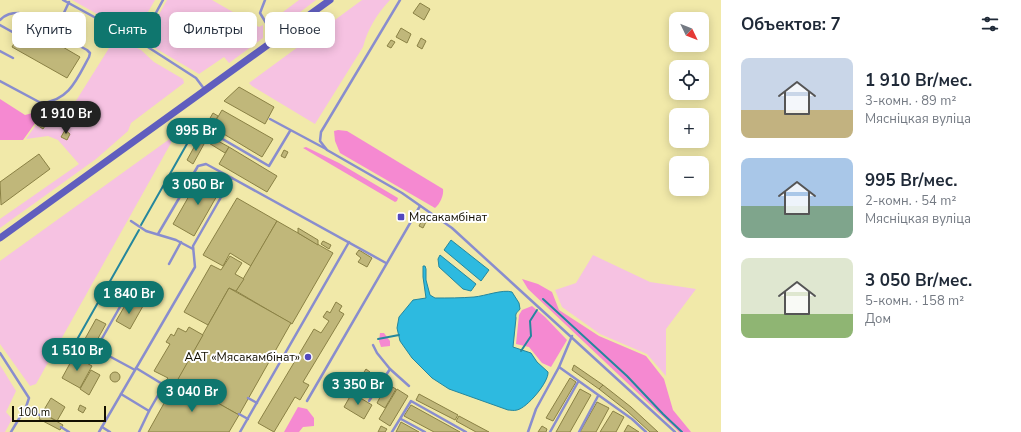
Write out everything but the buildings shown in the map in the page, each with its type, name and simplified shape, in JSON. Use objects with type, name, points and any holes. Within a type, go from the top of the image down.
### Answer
[{"type":"main road","points":[[314,12],[330,0]]},
{"type":"main road","points":[[0,238],[265,47]]},
{"type":"lane","points":[[63,0],[94,16]]},
{"type":"lane","points":[[156,12],[163,0]]},
{"type":"lane","points":[[265,0],[260,13],[265,21]]},
{"type":"lane","points":[[327,150],[320,141],[320,132],[400,0]]},
{"type":"lane","points":[[64,12],[69,2]]},
{"type":"lane","points":[[0,20],[4,16],[12,13]]},
{"type":"lane","points":[[0,25],[12,32]]},
{"type":"lane","points":[[0,81],[41,103],[48,103],[60,98],[70,90],[90,54],[83,48]]},
{"type":"lane","points":[[149,48],[196,78],[205,90]]},
{"type":"lane","points":[[0,51],[13,58]]},
{"type":"lane","points":[[270,119],[327,150],[402,194],[452,228],[572,336],[675,432]]},
{"type":"lane","points":[[214,134],[269,166],[290,131]]},
{"type":"lane","points":[[158,234],[198,166],[206,164],[386,263]]},
{"type":"lane","points":[[99,432],[195,267],[193,246],[232,178]]},
{"type":"lane","points":[[307,401],[420,206]]},
{"type":"lane","points":[[131,221],[146,231],[180,242],[194,249]]},
{"type":"lane","points":[[169,264],[180,242]]},
{"type":"lane","points":[[240,432],[349,242]]},
{"type":"lane","points":[[125,298],[96,349],[164,385],[139,432]]},
{"type":"lane","points":[[528,432],[536,409],[559,367],[572,336]]},
{"type":"lane","points":[[373,345],[377,353],[390,369],[409,386]]},
{"type":"lane","points":[[0,353],[29,398],[26,407],[11,432]]},
{"type":"lane","points":[[559,367],[632,419],[646,432]]},
{"type":"lane","points":[[368,400],[390,369]]},
{"type":"lane","points":[[550,432],[578,382]]},
{"type":"lane","points":[[121,394],[149,411]]},
{"type":"lane","points":[[579,432],[598,396]]},
{"type":"lane","points":[[248,398],[257,403]]},
{"type":"lane","points":[[392,432],[411,401],[466,432]]},
{"type":"lane","points":[[26,407],[40,416]]},
{"type":"lane","points":[[239,414],[248,419]]},
{"type":"lane","points":[[400,418],[425,432]]},
{"type":"lane","points":[[102,427],[110,432]]},
{"type":"lane","points":[[61,428],[68,432]]},
{"type":"shaded area","points":[[72,0],[155,0],[148,12],[94,12]]},
{"type":"shaded area","points":[[167,0],[212,0],[233,12],[169,12],[169,48],[249,48],[229,63],[224,57],[199,74],[155,48],[161,48],[160,12]]},
{"type":"shaded area","points":[[299,0],[316,0],[300,12],[283,12]]},
{"type":"shaded area","points":[[362,0],[390,0],[374,22],[363,47],[315,124],[249,83],[297,48],[335,48],[335,20]]},
{"type":"shaded area","points":[[263,25],[263,38],[257,42],[257,26],[259,27]]},
{"type":"shaded area","points":[[109,48],[137,48],[154,62],[183,79],[184,83],[131,123],[128,131],[96,159],[0,228],[0,219],[79,164],[58,140],[48,136],[26,139],[45,112],[74,104]]},
{"type":"shaded area","points":[[0,99],[25,115],[40,111],[41,115],[23,140],[0,140]]},
{"type":"shaded area","points":[[334,131],[347,131],[443,189],[442,197],[435,208],[340,153],[335,141]]},
{"type":"shaded area","points":[[171,138],[171,143],[36,384],[30,386],[0,344],[0,261]]},
{"type":"shaded area","points":[[306,147],[339,163],[398,198],[397,201],[395,202],[303,148]]},
{"type":"shaded area","points":[[593,255],[650,282],[696,289],[666,329],[666,376],[647,354],[600,334],[562,307],[555,290],[576,283]]},
{"type":"shaded area","points":[[522,279],[538,284],[552,292],[559,310],[599,336],[646,356],[664,379],[673,410],[691,432],[679,432],[528,289]]},
{"type":"shaded area","points":[[532,306],[567,340],[551,367],[542,363],[529,347],[516,344],[519,315],[522,310]]},
{"type":"shaded area","points":[[380,333],[384,333],[390,341],[390,346],[381,347],[379,341]]},
{"type":"shaded area","points":[[0,365],[16,391],[6,412],[12,419],[5,432],[0,432]]},
{"type":"shaded area","points":[[298,407],[307,409],[314,418],[314,426],[303,427],[299,432],[284,432]]},
{"type":"water","points":[[451,240],[489,270],[481,281],[444,250]]},
{"type":"water","points":[[440,255],[476,284],[471,291],[463,289],[439,267],[438,259]]},
{"type":"water","points":[[423,266],[425,266],[426,269],[426,280],[430,295],[435,298],[474,297],[499,292],[512,292],[519,303],[520,309],[516,313],[513,347],[531,353],[537,362],[548,372],[545,382],[537,394],[526,405],[516,410],[508,410],[449,389],[432,378],[412,358],[400,341],[397,328],[399,317],[413,300],[426,298]]},
{"type":"waterway","points":[[141,225],[192,135]]},
{"type":"waterway","points":[[66,359],[139,230]]},
{"type":"waterway","points":[[543,299],[627,376],[682,432]]},
{"type":"waterway","points":[[521,351],[531,336],[530,321],[537,310]]},
{"type":"waterway","points":[[378,339],[399,335]]},
{"type":"place","name":"Мясакамбінат","points":[[401,217]]},
{"type":"place","name":"ААТ «Мясакамбінат»","points":[[308,357]]}]
